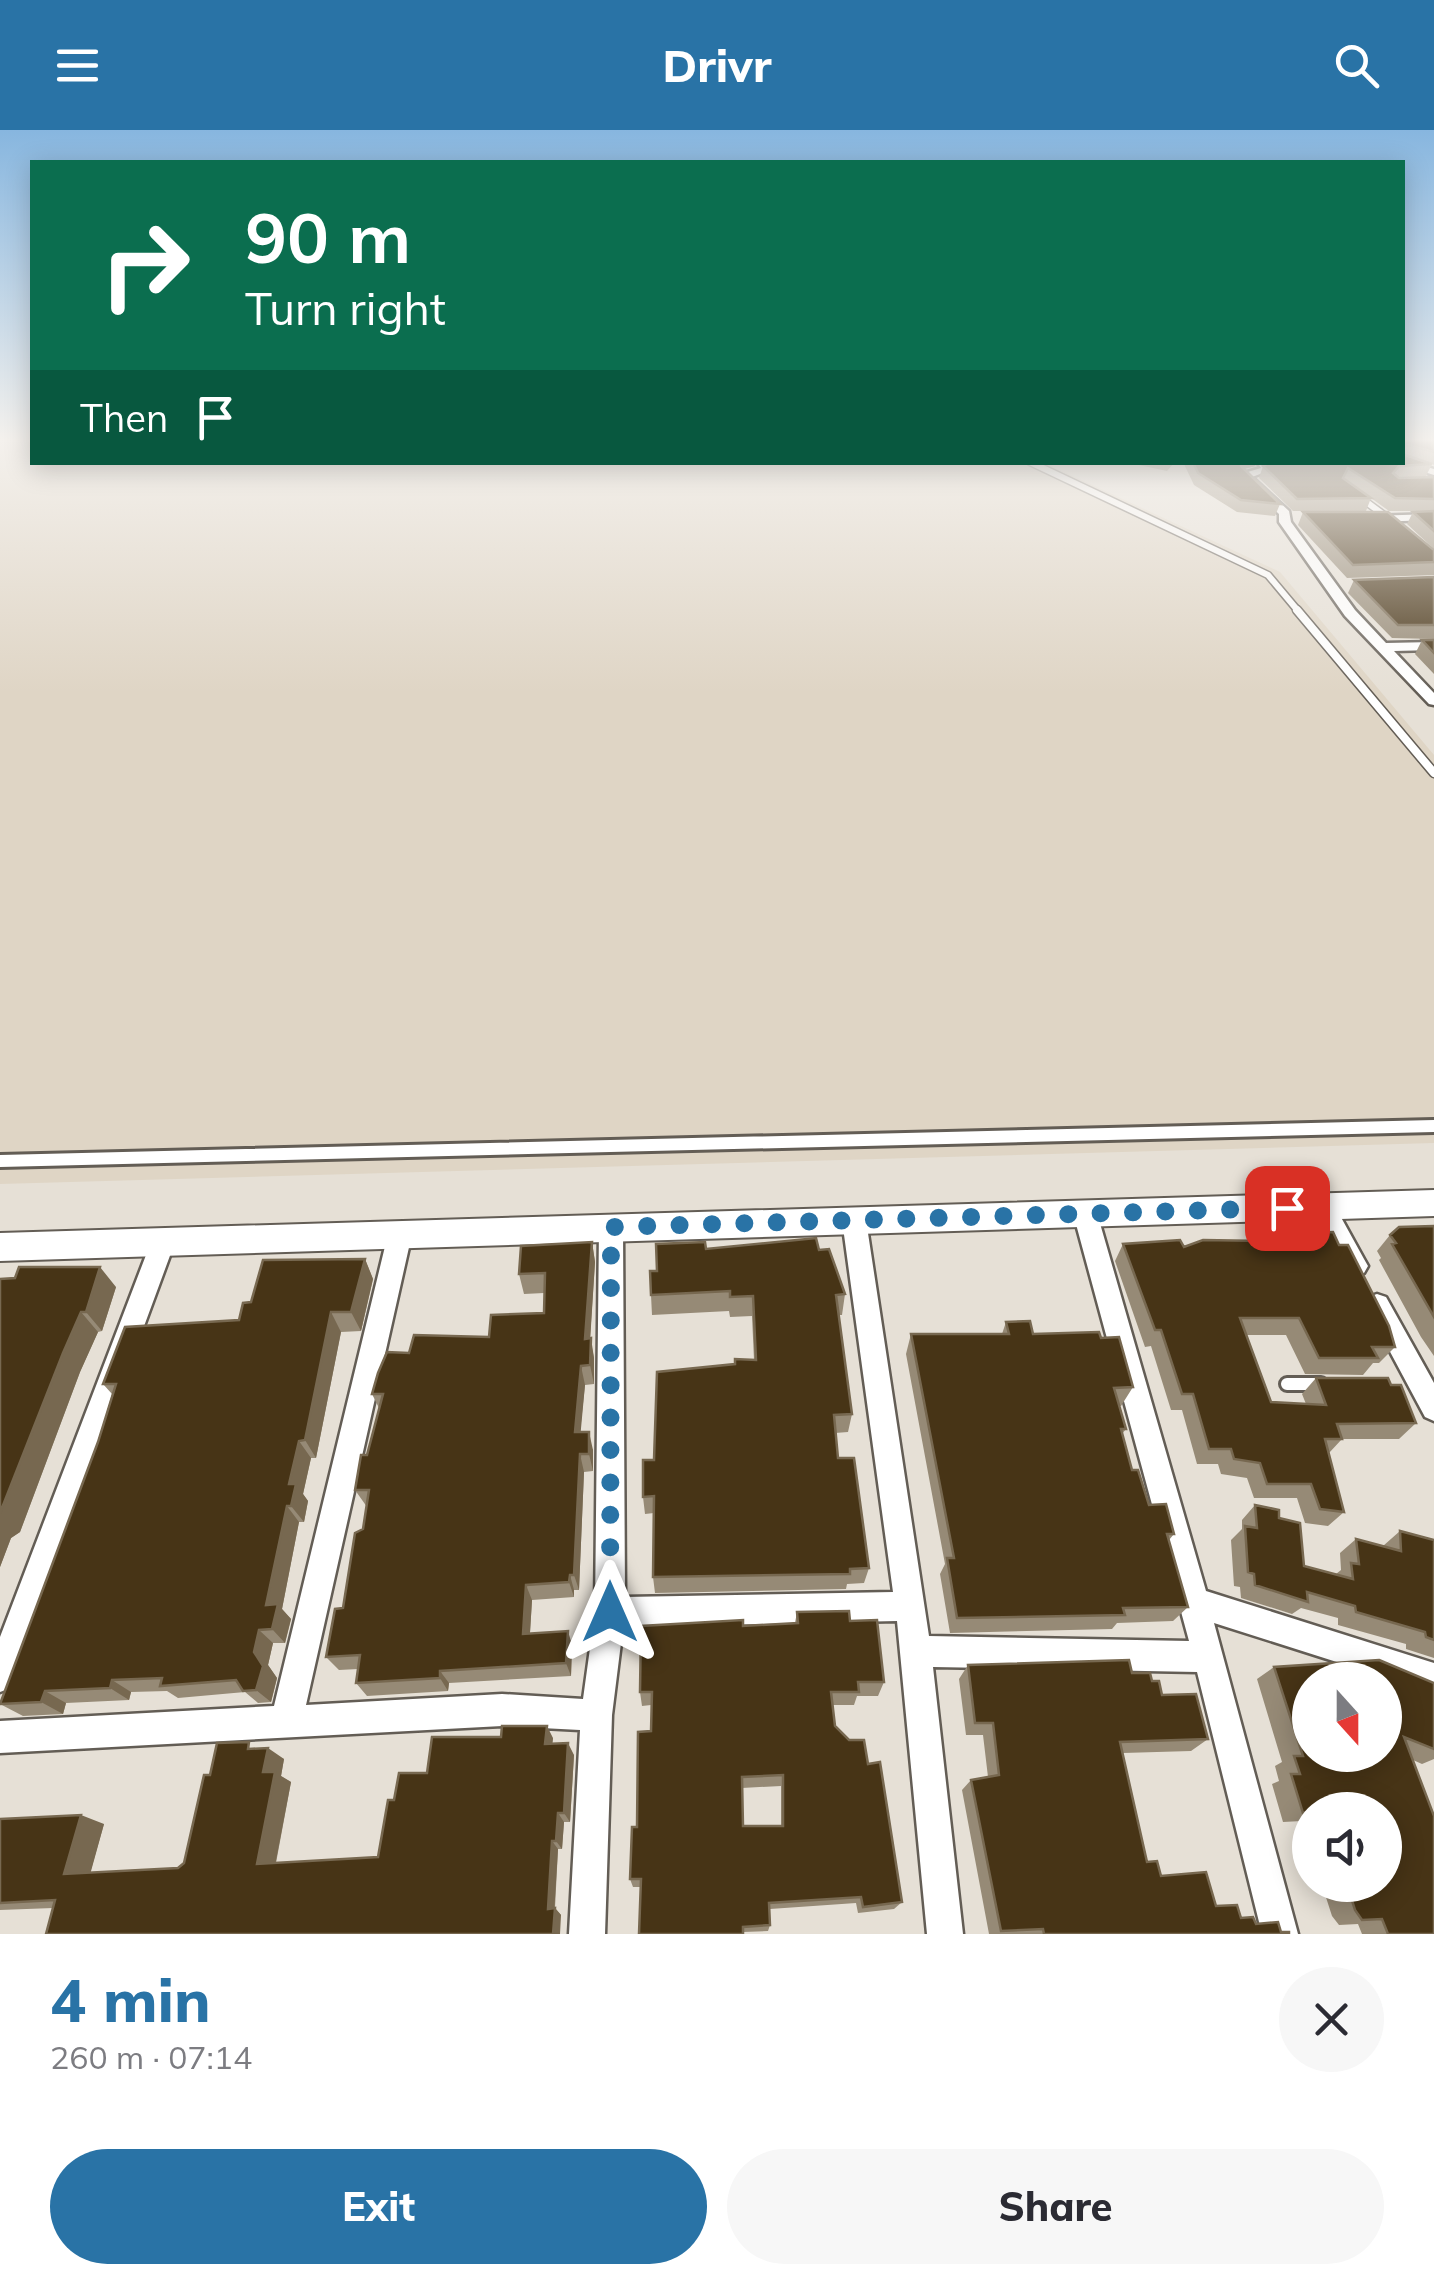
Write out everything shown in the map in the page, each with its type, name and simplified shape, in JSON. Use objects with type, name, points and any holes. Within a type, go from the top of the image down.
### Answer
[{"type":"main road","points":[[0,1247],[1434,1204]]},
{"type":"street","points":[[1290,524],[1342,585],[1350,612],[1434,702]]},
{"type":"street","points":[[1394,524],[1406,536]]},
{"type":"street","points":[[1384,647],[1434,646]]},
{"type":"street","points":[[1324,1208],[1412,1385],[1434,1408]]},
{"type":"street","points":[[1085,1212],[1194,1602],[1280,1934]]},
{"type":"street","points":[[854,1220],[916,1651],[946,1934]]},
{"type":"street","points":[[587,1934],[596,1715],[610,1612],[611,1227]]},
{"type":"street","points":[[287,1719],[400,1234]]},
{"type":"street","points":[[0,1677],[163,1242]]},
{"type":"street","points":[[1194,1602],[1434,1678]]},
{"type":"street","points":[[610,1612],[908,1606]]},
{"type":"street","points":[[916,1651],[1207,1657]]},
{"type":"street","points":[[0,1737],[502,1710],[596,1715]]},
{"type":"lane","points":[[1161,524],[1268,575],[1434,773]]},
{"type":"lane","points":[[0,1161],[1434,1126]]},
{"type":"lane","points":[[1288,1384],[1345,1385]]},
{"type":"shaded area","points":[[0,524],[1177,524],[1280,572],[1434,755],[1434,1143],[0,1184]]},
{"type":"building","points":[[1314,524],[1403,524],[1434,550],[1434,562],[1353,565]]},
{"type":"building","points":[[1434,577],[1434,625],[1398,625],[1354,580]]},
{"type":"building","points":[[1422,640],[1434,640],[1434,653]]},
{"type":"building","points":[[1434,1226],[1434,1317],[1390,1235],[1399,1227]]},
{"type":"building","points":[[1333,1232],[1339,1245],[1348,1245],[1389,1326],[1395,1347],[1372,1347],[1378,1358],[1319,1358],[1299,1318],[1240,1318],[1271,1402],[1326,1405],[1316,1378],[1388,1378],[1391,1385],[1401,1385],[1416,1423],[1337,1424],[1342,1439],[1325,1439],[1344,1512],[1320,1509],[1311,1484],[1267,1484],[1260,1463],[1234,1459],[1231,1449],[1209,1449],[1193,1394],[1182,1394],[1161,1330],[1155,1330],[1123,1244],[1180,1240],[1184,1247],[1203,1240],[1264,1241],[1261,1235]]},
{"type":"building","points":[[816,1238],[819,1250],[829,1249],[845,1294],[836,1295],[852,1414],[834,1415],[838,1458],[854,1458],[869,1568],[850,1569],[850,1574],[653,1577],[654,1496],[643,1497],[643,1460],[654,1460],[657,1372],[735,1364],[735,1359],[756,1360],[753,1296],[730,1297],[730,1291],[651,1295],[650,1271],[657,1271],[656,1244],[705,1242],[706,1249]]},
{"type":"building","points":[[592,1242],[585,1339],[591,1338],[590,1365],[581,1366],[575,1432],[589,1432],[589,1454],[580,1454],[574,1575],[570,1575],[569,1582],[526,1585],[523,1634],[568,1631],[566,1663],[440,1671],[440,1678],[356,1683],[360,1655],[326,1657],[335,1609],[343,1608],[355,1533],[363,1529],[369,1490],[355,1490],[361,1455],[367,1455],[383,1394],[372,1394],[387,1352],[409,1353],[414,1335],[489,1337],[491,1315],[544,1313],[545,1273],[519,1274],[521,1246]]},
{"type":"building","points":[[365,1259],[351,1312],[331,1312],[305,1440],[299,1441],[289,1484],[296,1484],[291,1506],[287,1506],[266,1605],[278,1604],[272,1629],[259,1630],[254,1652],[263,1666],[256,1690],[243,1691],[236,1680],[160,1686],[162,1678],[112,1680],[110,1688],[45,1691],[41,1702],[0,1704],[98,1442],[116,1384],[103,1384],[125,1327],[239,1320],[243,1303],[251,1302],[263,1260]]},
{"type":"building","points":[[19,1267],[100,1267],[86,1312],[81,1312],[63,1353],[0,1513],[0,1279],[15,1278]]},
{"type":"building","points":[[1030,1321],[1033,1334],[1099,1332],[1101,1338],[1119,1337],[1133,1387],[1114,1388],[1126,1429],[1121,1429],[1132,1470],[1138,1470],[1149,1505],[1166,1504],[1174,1534],[1167,1534],[1188,1607],[1123,1608],[1125,1615],[957,1618],[947,1558],[954,1558],[911,1334],[1009,1334],[1006,1322]]},
{"type":"building","points":[[1255,1505],[1279,1510],[1279,1518],[1300,1523],[1304,1566],[1353,1579],[1351,1563],[1359,1564],[1356,1539],[1401,1551],[1400,1531],[1434,1540],[1434,1640],[1426,1637],[1425,1632],[1356,1612],[1355,1606],[1307,1592],[1308,1602],[1255,1585],[1254,1574],[1248,1572],[1245,1526],[1257,1528]]},
{"type":"building","points":[[849,1611],[850,1621],[877,1620],[884,1682],[858,1682],[859,1692],[831,1692],[835,1726],[849,1740],[864,1740],[868,1764],[880,1762],[902,1902],[863,1907],[861,1897],[769,1903],[770,1925],[743,1927],[743,1934],[639,1934],[641,1879],[630,1879],[632,1827],[637,1827],[638,1732],[651,1731],[652,1692],[640,1692],[641,1626],[743,1620],[743,1626],[798,1623],[797,1612]],"holes":[[[783,1775],[783,1826],[743,1826],[742,1777]]]},
{"type":"building","points":[[1129,1660],[1132,1673],[1150,1673],[1152,1681],[1159,1681],[1162,1695],[1196,1694],[1208,1739],[1120,1742],[1147,1862],[1157,1861],[1161,1876],[1206,1872],[1216,1906],[1237,1905],[1241,1918],[1253,1917],[1256,1924],[1278,1922],[1281,1932],[1289,1934],[1001,1931],[971,1780],[999,1775],[993,1723],[975,1723],[968,1665]]},
{"type":"building","points":[[1292,1666],[1292,1722],[1274,1667]]},
{"type":"building","points":[[1402,1670],[1434,1683],[1434,1749],[1404,1737],[1434,1816],[1434,1934],[1388,1934],[1382,1919],[1362,1920],[1352,1902],[1402,1902],[1402,1792],[1297,1792],[1291,1774],[1402,1772]]},
{"type":"building","points":[[502,1726],[547,1726],[545,1744],[568,1743],[564,1813],[558,1813],[556,1841],[552,1841],[548,1909],[555,1908],[553,1934],[46,1934],[55,1900],[0,1903],[0,1819],[81,1815],[64,1874],[178,1868],[184,1863],[204,1775],[210,1775],[217,1743],[249,1742],[248,1749],[268,1748],[263,1772],[275,1772],[257,1864],[378,1857],[388,1800],[394,1800],[399,1773],[427,1773],[432,1737],[501,1737]]},
{"type":"route","points":[[610,1612],[611,1227],[1287,1208]]}]
